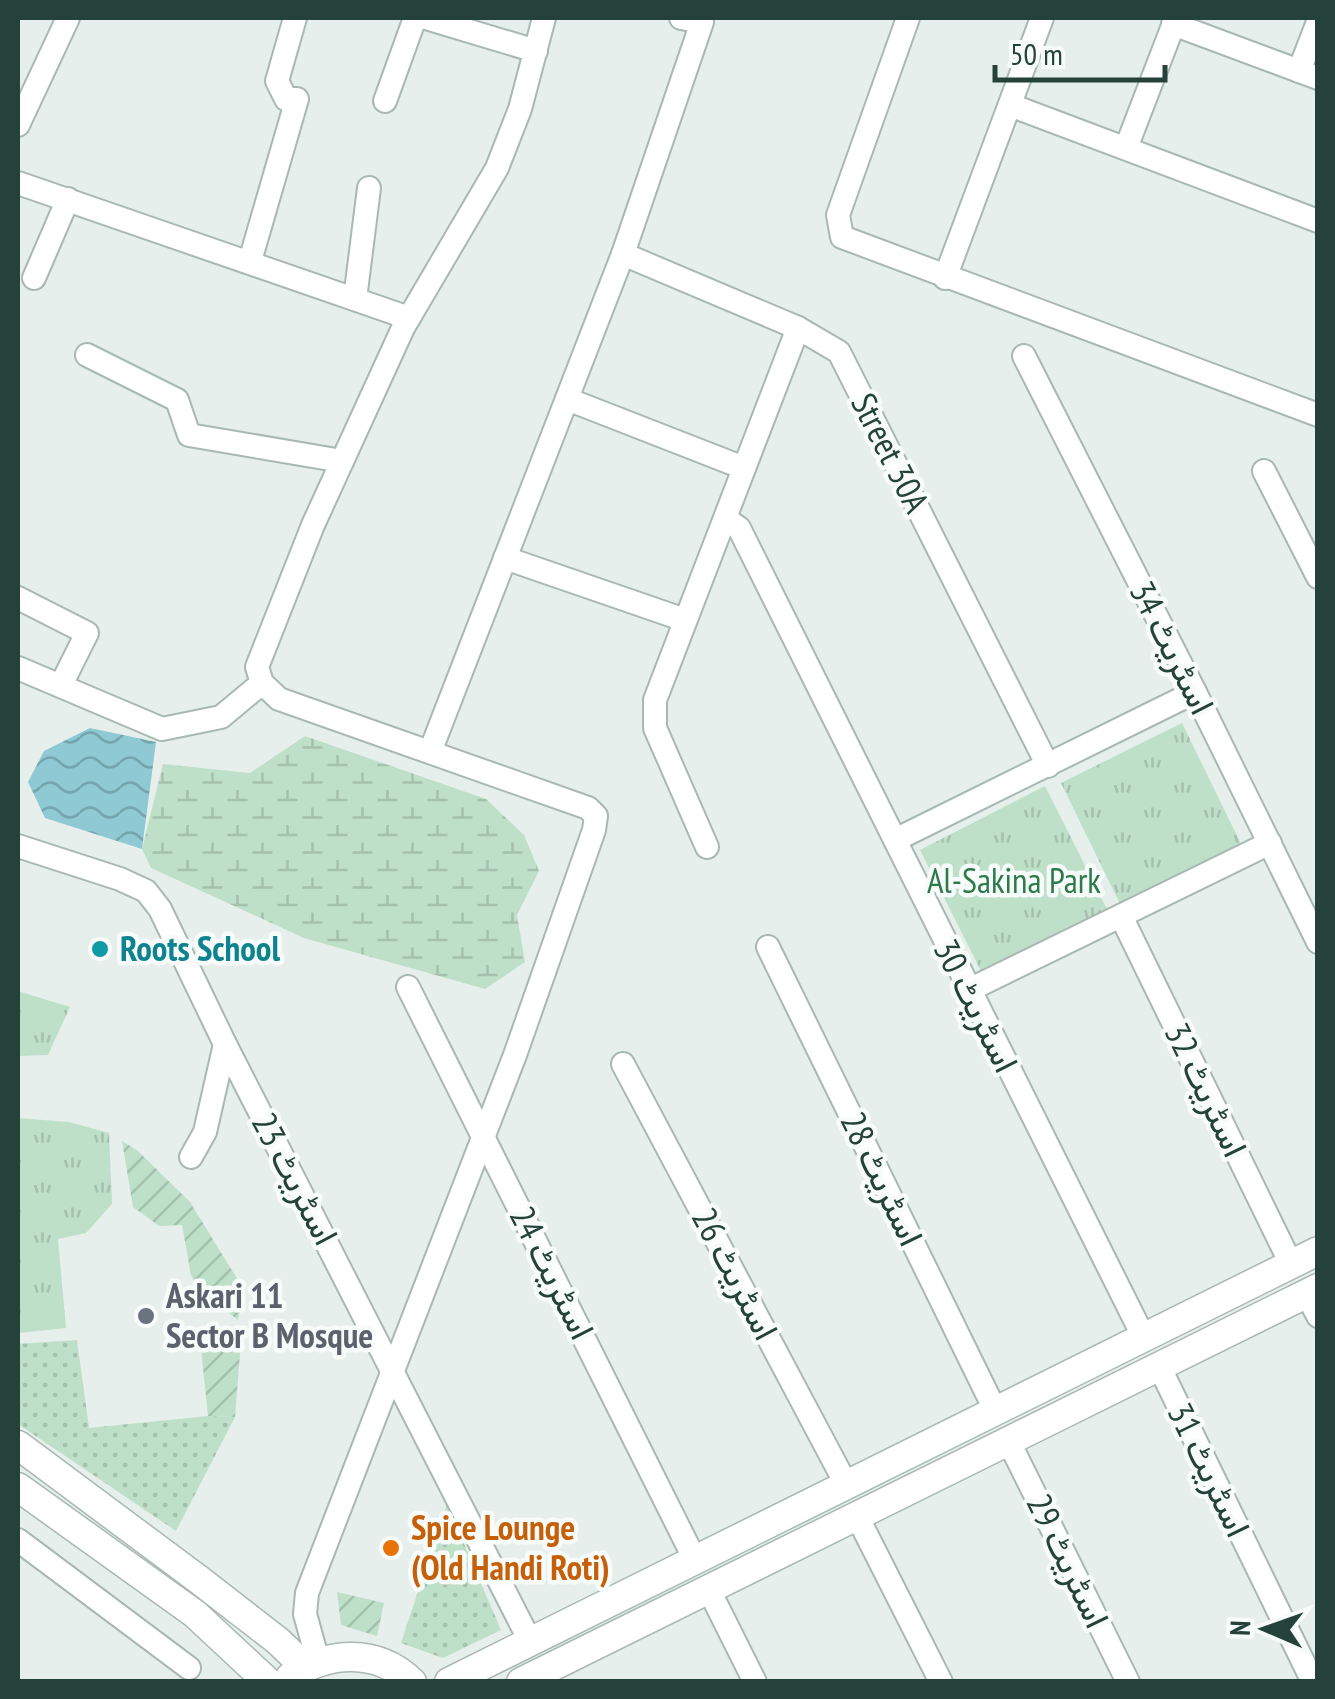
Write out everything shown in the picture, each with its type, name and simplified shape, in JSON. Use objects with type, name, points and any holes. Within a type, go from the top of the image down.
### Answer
[{"type":"street","points":[[18,125],[68,18]]},
{"type":"street","points":[[250,261],[296,99],[286,99],[277,81],[295,18]]},
{"type":"street","points":[[385,101],[416,18]]},
{"type":"street","points":[[426,18],[536,51]]},
{"type":"street","points":[[303,1670],[307,1593],[522,1037],[596,816],[588,808],[279,699],[262,683],[258,667],[342,461],[409,318],[496,168],[520,109],[544,18]]},
{"type":"street","points":[[908,18],[838,215],[842,237],[1318,415]]},
{"type":"street","points":[[945,278],[1042,18]]},
{"type":"street","points":[[430,752],[624,254],[696,19]]},
{"type":"street","points":[[1126,148],[1174,21],[1308,74],[1318,22]]},
{"type":"street","points":[[1010,105],[1318,221]]},
{"type":"street","points":[[18,182],[409,318]]},
{"type":"street","points":[[355,299],[370,188]]},
{"type":"street","points":[[34,278],[68,200]]},
{"type":"street","name":"Street 30A","points":[[624,254],[798,328],[839,352],[1048,766]]},
{"type":"street","points":[[707,847],[655,728],[656,700],[798,328]]},
{"type":"street","points":[[87,356],[177,400],[188,435],[342,461]]},
{"type":"street","name":"اسٹریٹ 34","points":[[1024,356],[1318,942]]},
{"type":"street","points":[[567,399],[744,468]]},
{"type":"street","points":[[1264,471],[1318,577]]},
{"type":"street","name":"اسٹریٹ 30","points":[[726,519],[738,528],[1143,1336]]},
{"type":"street","points":[[505,558],[685,620]]},
{"type":"street","points":[[18,598],[87,633],[60,685]]},
{"type":"street","points":[[18,668],[162,730],[222,716],[262,683]]},
{"type":"street","points":[[895,840],[1195,692]]},
{"type":"street","points":[[969,990],[1270,843]]},
{"type":"street","name":"اسٹریٹ 23","points":[[18,846],[120,879],[146,891],[160,909],[531,1643]]},
{"type":"street","name":"اسٹریٹ 32","points":[[1122,916],[1291,1264]]},
{"type":"street","name":"اسٹریٹ 28","points":[[768,948],[995,1410]]},
{"type":"street","name":"اسٹریٹ 24","points":[[408,987],[695,1560]]},
{"type":"street","points":[[190,1157],[206,1132],[225,1044]]},
{"type":"street","name":"اسٹریٹ 26","points":[[623,1064],[846,1484]]},
{"type":"street","points":[[449,1682],[1318,1250]]},
{"type":"street","points":[[531,1680],[708,1588],[1159,1366],[1314,1299]]},
{"type":"street","points":[[1099,1359],[1113,1389]]},
{"type":"street","name":"اسٹریٹ 31","points":[[1159,1366],[1312,1682]]},
{"type":"street","name":"اسٹریٹ 29","points":[[1008,1440],[1128,1682]]},
{"type":"street","points":[[18,1445],[278,1641],[303,1670]]},
{"type":"street","points":[[18,1487],[195,1614],[268,1682]]},
{"type":"street","points":[[857,1516],[941,1682]]},
{"type":"street","points":[[18,1540],[189,1668]]},
{"type":"street","points":[[708,1588],[755,1682]]},
{"type":"street","points":[[303,1670],[346,1656],[376,1660],[402,1672],[412,1682]]},
{"type":"green space","points":[[1182,723],[1242,846],[1121,906],[1061,783]]},
{"type":"green space","points":[[305,736],[486,799],[524,835],[539,871],[517,915],[525,962],[485,989],[304,938],[151,868],[142,849],[163,764],[250,773]]},
{"type":"green space","name":"Al-Sakina Park","points":[[1045,786],[1108,911],[983,975],[920,850]]},
{"type":"green space","points":[[18,991],[70,1007],[48,1055],[18,1056]]},
{"type":"green space","points":[[18,1118],[69,1122],[109,1133],[112,1204],[86,1233],[58,1239],[66,1328],[18,1333]]},
{"type":"green space","points":[[122,1141],[138,1151],[190,1202],[244,1290],[238,1320],[198,1289],[191,1275],[182,1225],[159,1226],[133,1207]]},
{"type":"green space","points":[[242,1328],[235,1417],[208,1416],[199,1329]]},
{"type":"green space","points":[[77,1340],[89,1428],[208,1416],[235,1417],[176,1531],[18,1424],[18,1344]]},
{"type":"green space","points":[[447,1504],[501,1630],[443,1658],[401,1643]]},
{"type":"green space","points":[[337,1592],[384,1603],[377,1636],[341,1625]]},
{"type":"water","points":[[90,728],[156,742],[142,849],[45,818],[28,782],[44,751]]},
{"type":"place","name":"Roots School","points":[[100,949]]},
{"type":"place","name":"Askari 11 Sector B Mosque","points":[[146,1316]]},
{"type":"place","name":"Spice Lounge (Old Handi Roti)","points":[[391,1548]]}]
